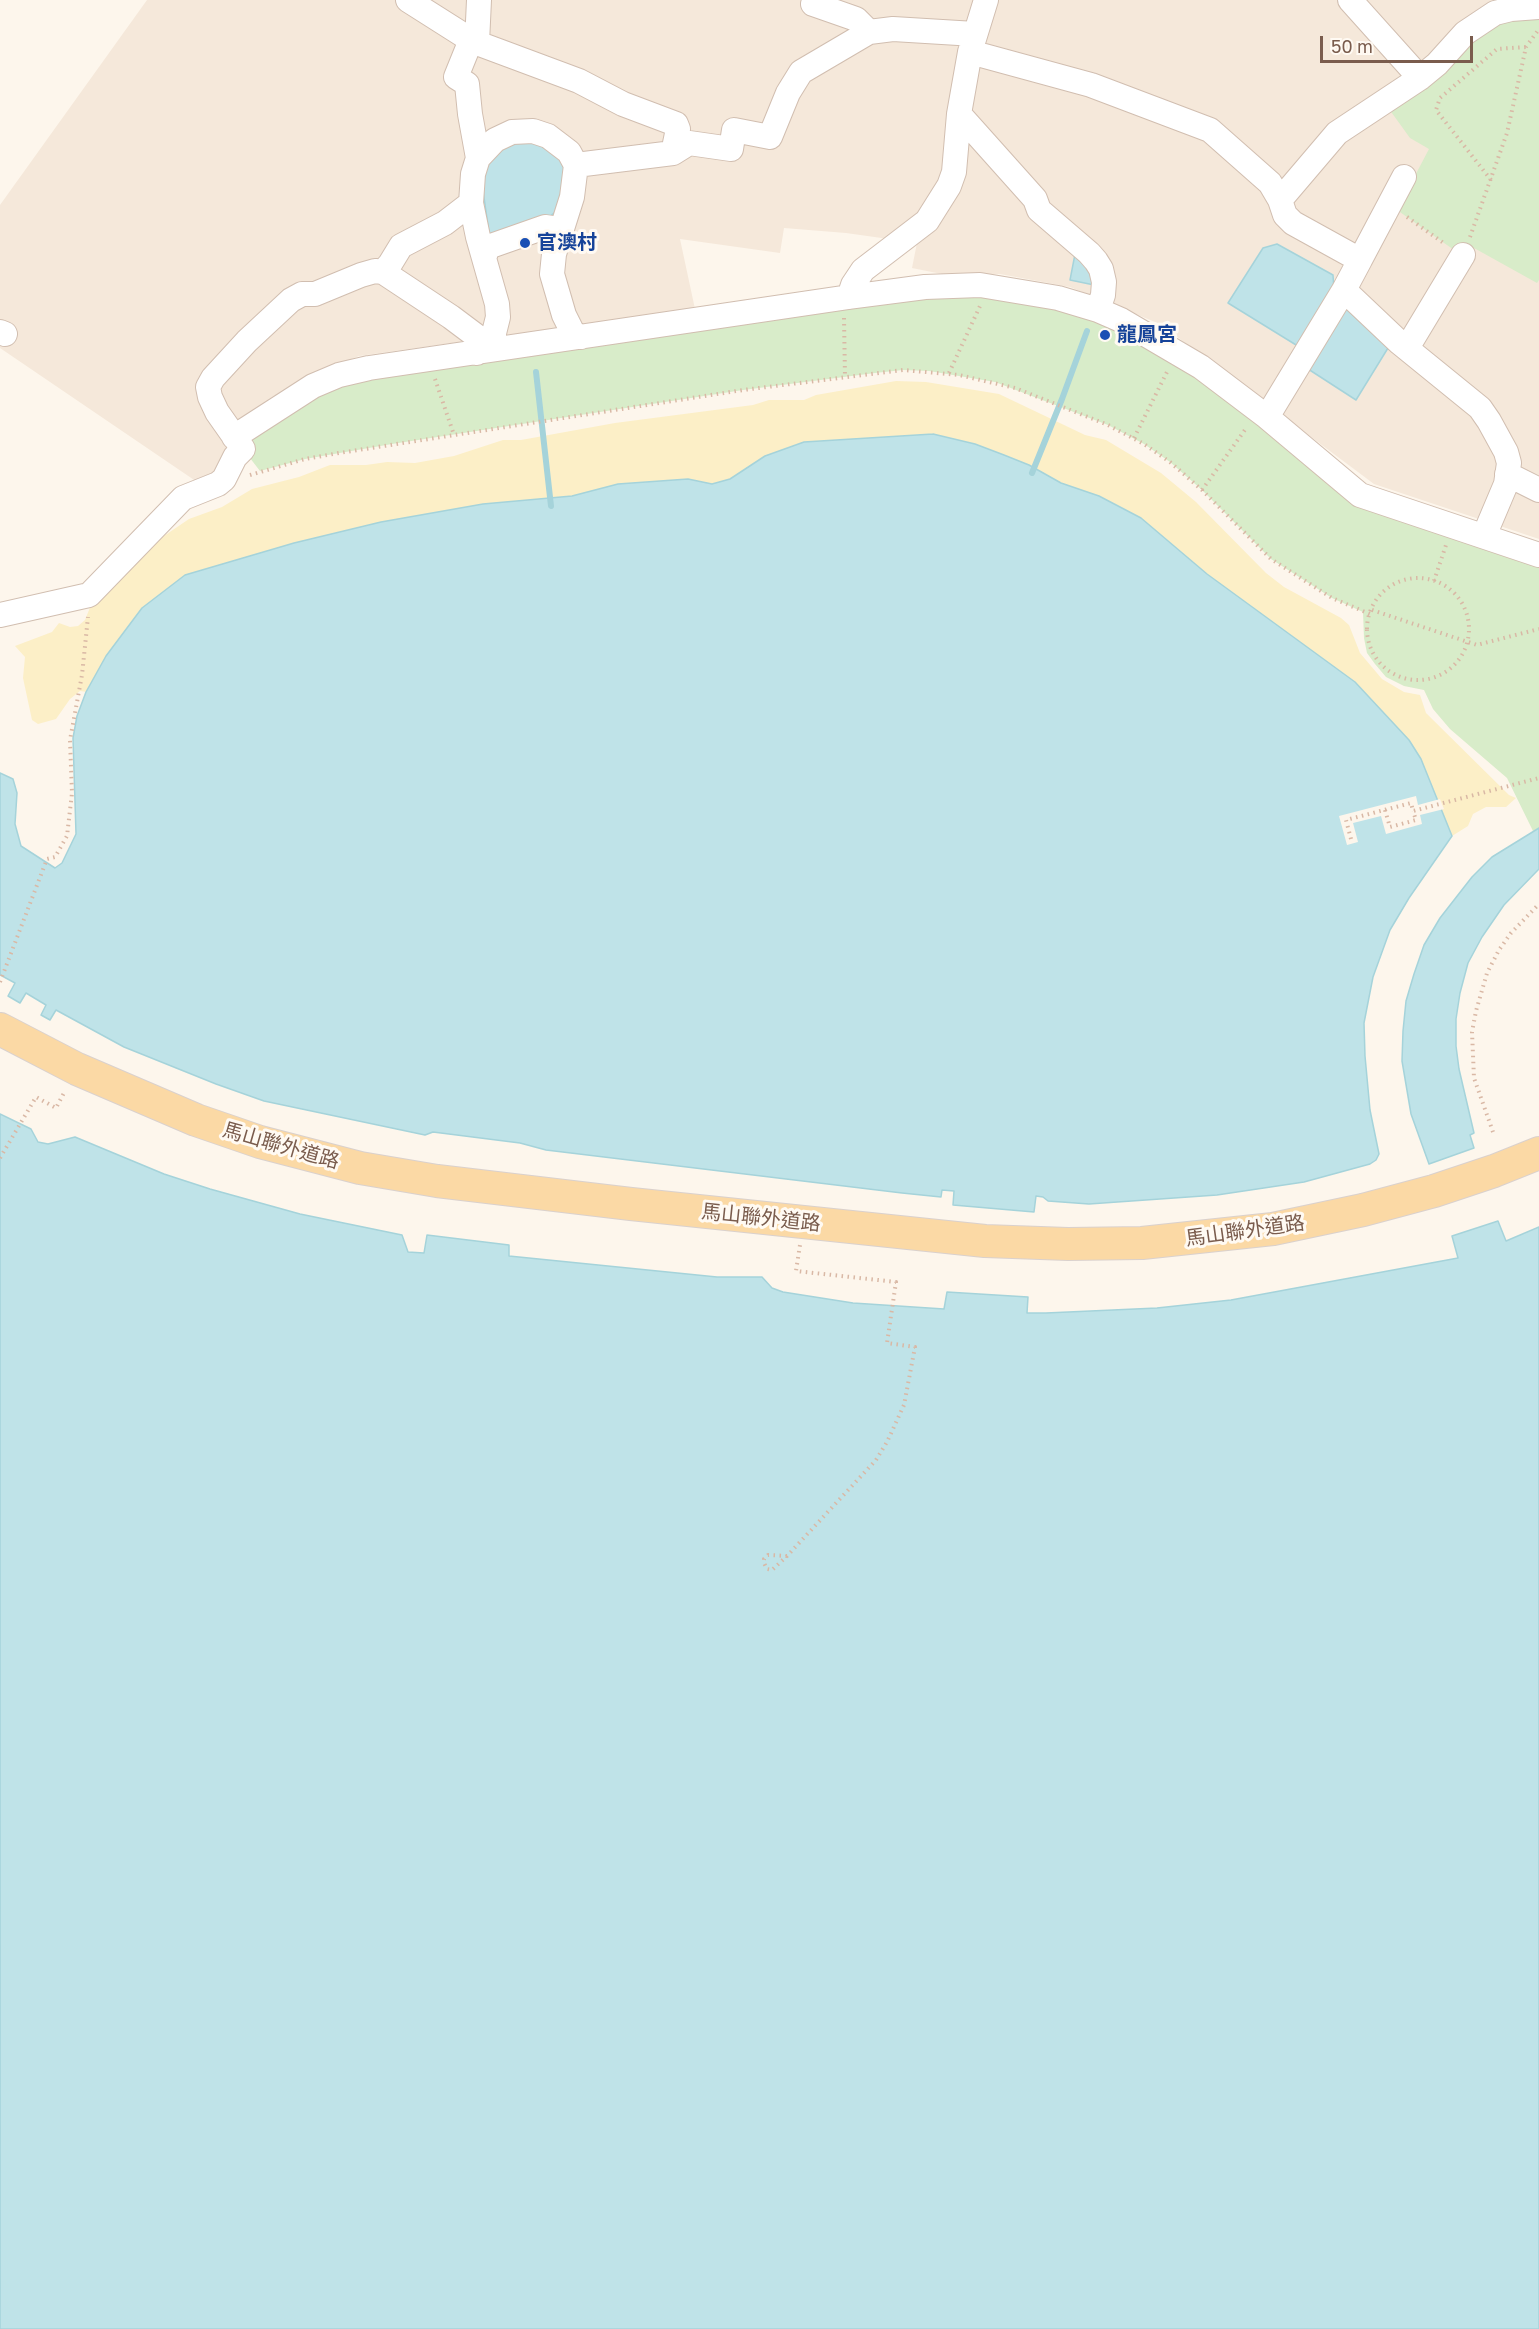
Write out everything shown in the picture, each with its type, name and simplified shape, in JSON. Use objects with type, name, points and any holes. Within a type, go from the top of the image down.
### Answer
[{"type":"main road","name":"馬山聯外道路","points":[[0,1029],[76,1069],[196,1120],[260,1142],[360,1168],[437,1181],[586,1199],[985,1241],[1076,1245],[1142,1243],[1273,1229],[1334,1217],[1413,1197],[1485,1174],[1539,1153]]},
{"type":"street","points":[[408,0],[474,42],[579,81],[623,104],[676,124],[678,129],[673,153]]},
{"type":"street","points":[[479,0],[474,42],[456,77],[467,84],[478,158],[471,203],[497,304],[498,317],[492,341],[482,350]]},
{"type":"street","points":[[815,0],[813,4],[856,19],[869,32]]},
{"type":"street","points":[[846,304],[853,285],[863,270],[919,229],[942,198],[954,172],[959,114],[973,43],[986,0]]},
{"type":"street","points":[[1350,0],[1420,78]]},
{"type":"street","points":[[1280,200],[1337,133],[1420,78],[1437,64],[1465,33],[1495,13],[1511,9],[1539,7]]},
{"type":"street","points":[[576,165],[673,153],[689,143],[731,149],[734,130],[770,137],[788,93],[801,72],[869,32],[893,29],[973,43],[1210,130],[1270,183],[1280,200],[1285,215],[1293,223],[1360,260]]},
{"type":"street","points":[[959,114],[1035,199],[1039,210],[1096,261],[1101,269],[1104,282],[1098,310]]},
{"type":"street","points":[[478,158],[495,140],[512,132],[533,131],[548,136],[569,152],[576,165],[572,197],[554,254],[552,274],[564,315],[573,333],[581,337]]},
{"type":"street","points":[[1262,423],[1344,290],[1404,177]]},
{"type":"street","points":[[383,272],[401,246],[445,223],[471,203]]},
{"type":"street","points":[[484,258],[488,247],[545,227],[552,228],[556,232],[558,240]]},
{"type":"street","points":[[1407,348],[1463,255]]},
{"type":"street","points":[[0,615],[89,595],[183,498],[224,479],[235,457],[243,449],[210,397],[208,387],[219,370],[246,341],[291,300],[302,294],[315,294],[361,275],[375,271],[383,272],[483,341],[482,350]]},
{"type":"street","points":[[234,437],[313,386],[339,375],[397,363],[482,350],[846,304],[925,287],[980,285],[1035,292],[1098,310],[1180,353],[1262,423],[1360,495],[1539,555]]},
{"type":"street","points":[[1344,290],[1407,348],[1480,408],[1506,452],[1509,463],[1506,484],[1484,536]]},
{"type":"street","points":[[1507,474],[1539,490]]},
{"type":"path","points":[[1406,217],[1463,255],[1479,218],[1515,101],[1526,47],[1539,28]]},
{"type":"path","points":[[1491,180],[1436,110],[1440,98],[1497,49],[1526,47]]},
{"type":"path","points":[[949,373],[984,299]]},
{"type":"path","points":[[845,377],[846,304]]},
{"type":"path","points":[[1134,438],[1170,366]]},
{"type":"path","points":[[260,471],[339,453],[743,390],[903,370],[949,373],[995,382],[1033,394],[1134,438],[1170,462],[1202,490],[1271,559],[1332,598],[1477,645],[1539,629]]},
{"type":"path","points":[[432,373],[454,435]]},
{"type":"path","points":[[1202,490],[1249,423],[1262,423]]},
{"type":"path","points":[[1434,581],[1448,539]]},
{"type":"path","points":[[1415,578],[1434,581],[1447,587],[1459,599],[1466,614],[1469,630],[1467,641],[1458,661],[1445,673],[1430,679],[1413,680],[1396,676],[1383,666],[1373,652],[1367,636],[1371,612],[1384,591],[1399,582],[1415,578]]},
{"type":"path","points":[[0,982],[47,859],[55,857],[67,836],[72,793],[70,740],[82,675],[89,595]]},
{"type":"path","points":[[1413,811],[1539,778]]},
{"type":"path","points":[[1351,839],[1346,820],[1411,803],[1416,820],[1390,827],[1385,810]]},
{"type":"path","points":[[1493,1132],[1474,1078],[1472,1032],[1476,1011],[1487,973],[1499,950],[1511,933],[1539,904]]},
{"type":"path","points":[[0,1158],[36,1097],[56,1108],[67,1088]]},
{"type":"path","points":[[787,1556],[768,1554],[764,1558],[764,1563],[767,1569],[772,1570],[787,1556],[876,1460],[904,1406],[915,1347],[887,1343],[896,1282],[796,1271],[801,1234]]},
{"type":"path","points":[[787,1556],[876,1459],[897,1424],[910,1383],[916,1346],[888,1343],[895,1290]]},
{"type":"shaded area","points":[[147,0],[1539,0],[1539,539],[1374,484],[1160,324],[1070,287],[1000,274],[947,275],[912,268],[917,243],[846,233],[784,228],[780,253],[680,239],[695,309],[359,356],[311,376],[272,397],[226,431],[235,446],[203,486],[0,348],[0,205]]},
{"type":"green space","points":[[1539,7],[1539,280],[1537,283],[1474,248],[1467,259],[1397,210],[1429,149],[1410,138],[1384,102],[1465,33]]},
{"type":"green space","points":[[925,287],[1121,320],[1360,495],[1539,555],[1539,828],[1533,831],[1507,778],[1450,729],[1433,709],[1424,690],[1404,686],[1386,677],[1375,664],[1367,653],[1363,612],[1332,598],[1271,559],[1202,490],[1170,462],[1144,444],[1108,425],[995,382],[929,371],[903,370],[875,373],[743,390],[392,444],[305,459],[260,471],[243,449],[283,404],[313,386]]},
{"type":"sand","points":[[896,381],[926,382],[999,394],[1085,435],[1106,440],[1161,473],[1196,502],[1266,573],[1284,587],[1341,618],[1349,625],[1360,653],[1382,679],[1404,692],[1420,695],[1426,713],[1509,795],[1516,798],[1506,807],[1486,807],[1473,814],[1468,826],[1452,836],[1421,759],[1409,740],[1354,682],[1207,574],[1164,537],[1099,496],[1061,483],[1029,465],[975,444],[933,434],[804,442],[765,456],[730,479],[711,484],[688,479],[618,484],[572,496],[381,522],[294,543],[185,575],[106,656],[87,692],[80,691],[70,699],[56,719],[38,724],[32,720],[23,678],[25,657],[15,646],[52,632],[59,623],[70,627],[78,626],[85,620],[91,605],[158,540],[189,519],[222,507],[252,489],[299,477],[330,465],[415,463],[454,456],[503,440],[521,440],[615,423],[753,405],[769,400],[804,400],[816,395]]},
{"type":"water","points":[[535,141],[556,151],[567,170],[560,208],[548,218],[490,240],[482,183],[484,169],[498,152],[512,142]]},
{"type":"water","points":[[1277,244],[1333,275],[1334,290],[1301,348],[1228,303],[1263,248]]},
{"type":"water","points":[[1076,249],[1099,286],[1070,280]]},
{"type":"water","points":[[1341,304],[1388,348],[1356,400],[1305,367]]},
{"type":"water","points":[[933,434],[975,444],[1029,465],[1061,483],[1099,496],[1141,518],[1207,574],[1355,682],[1409,740],[1421,759],[1452,836],[1390,930],[1373,977],[1364,1023],[1365,1056],[1370,1110],[1379,1154],[1370,1164],[1304,1182],[1217,1195],[1089,1204],[1048,1201],[1036,1196],[1034,1212],[953,1205],[954,1191],[942,1190],[941,1197],[902,1193],[546,1150],[520,1143],[433,1132],[425,1135],[264,1101],[124,1047],[56,1010],[50,1020],[41,1015],[46,1005],[26,993],[20,1003],[8,996],[15,983],[0,975],[0,773],[13,779],[17,793],[15,824],[21,846],[55,868],[62,863],[76,834],[73,738],[77,716],[86,692],[106,656],[142,608],[185,575],[294,543],[381,522],[483,504],[572,496],[618,484],[688,479],[712,484],[730,479],[765,456],[804,442]]},
{"type":"water","points":[[1539,828],[1539,869],[1504,905],[1482,937],[1468,963],[1460,993],[1456,1019],[1456,1046],[1474,1133],[1470,1135],[1474,1148],[1429,1164],[1411,1114],[1402,1061],[1406,1001],[1414,974],[1424,945],[1440,918],[1472,877],[1492,857]]},
{"type":"water","points":[[0,1114],[31,1129],[38,1142],[48,1144],[75,1137],[164,1174],[210,1189],[300,1214],[402,1235],[408,1252],[424,1253],[427,1235],[509,1245],[509,1256],[717,1277],[762,1277],[772,1288],[783,1292],[853,1303],[944,1309],[947,1292],[1028,1297],[1027,1313],[1046,1313],[1157,1308],[1231,1300],[1458,1258],[1452,1236],[1498,1221],[1506,1241],[1539,1227],[1539,2329],[0,2329]]},
{"type":"pier","points":[[1416,796],[1418,805],[1440,799],[1444,809],[1420,815],[1422,824],[1386,834],[1381,816],[1353,823],[1358,842],[1347,845],[1339,816]]},
{"type":"waterway","points":[[1032,473],[1087,331]]},
{"type":"waterway","points":[[536,372],[551,506]]},
{"type":"place","name":"官澳村","points":[[525,243]]},
{"type":"place","name":"龍鳳宮","points":[[1105,335]]}]
